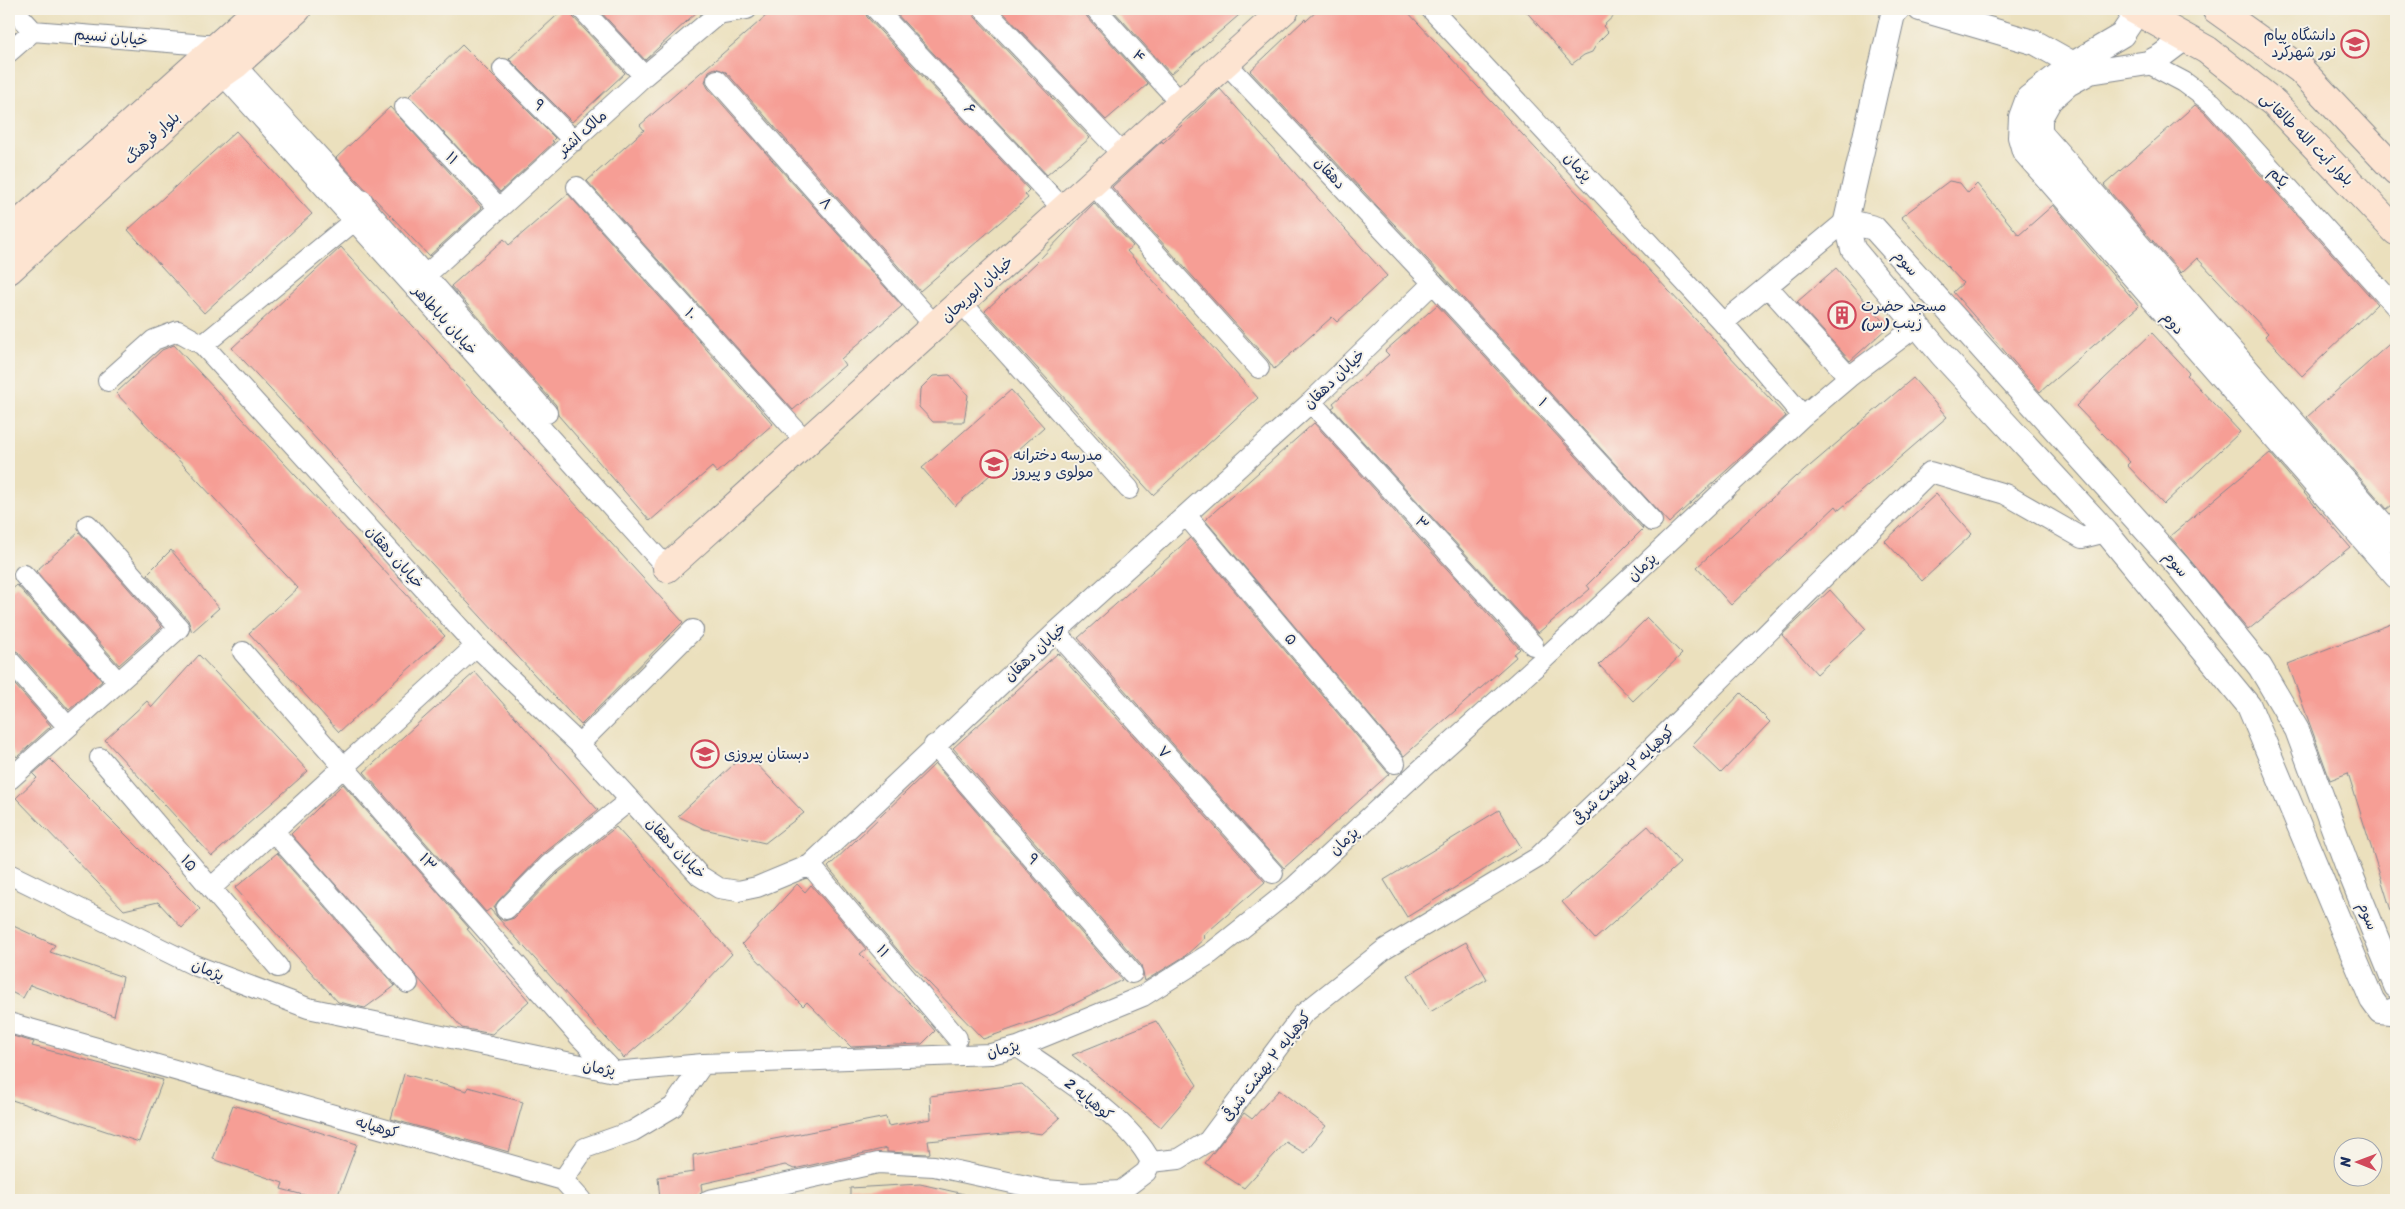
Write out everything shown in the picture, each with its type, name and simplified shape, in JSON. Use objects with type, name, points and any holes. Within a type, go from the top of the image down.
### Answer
[{"type":"main road","name":"بلوار فرهنگ","points":[[9,270],[225,62],[259,9]]},
{"type":"main road","name":"بلوار فرهنگ","points":[[9,233],[225,62],[297,9]]},
{"type":"main road","name":"خیابان ابوریحان","points":[[671,564],[1285,9]]},
{"type":"main road","points":[[2216,9],[2300,69],[2396,171]]},
{"type":"main road","name":"بلوار آیت الله طالقانی","points":[[2136,10],[2207,50],[2274,103],[2396,231]]},
{"type":"street","points":[[9,52],[33,30],[13,9]]},
{"type":"street","points":[[582,9],[644,76]]},
{"type":"street","name":"مالک اشتر","points":[[426,275],[715,12],[747,9]]},
{"type":"street","name":"۶","points":[[876,9],[1064,210]]},
{"type":"street","points":[[984,9],[1124,156]]},
{"type":"street","name":"۴","points":[[1096,9],[1181,103]]},
{"type":"street","name":"پژمان","points":[[1430,9],[1723,323],[1803,416]]},
{"type":"street","name":"سوم","points":[[1898,9],[1893,14],[1846,221],[1854,249],[1942,355],[2106,532],[2249,706],[2372,1000],[2380,1011],[2390,1012],[2396,1009]]},
{"type":"street","points":[[1920,9],[2036,43],[2081,68],[2148,63],[2162,56],[2185,38]]},
{"type":"street","points":[[2030,135],[2050,100],[2068,84],[2081,68],[2122,34],[2136,10]]},
{"type":"street","name":"خیابان نسیم","points":[[33,30],[225,62]]},
{"type":"street","name":"خیابان باباطاهر","points":[[225,62],[671,564]]},
{"type":"street","name":"دهقان","points":[[1226,63],[1434,283]]},
{"type":"street","name":"یکم","points":[[2148,63],[2184,82],[2212,103],[2396,307]]},
{"type":"street","name":"۹","points":[[504,68],[574,141]]},
{"type":"street","name":"۸","points":[[717,80],[935,326]]},
{"type":"street","name":"۱۱","points":[[405,107],[499,208]]},
{"type":"street","name":"دوم","points":[[2396,540],[2030,135],[2024,151],[2032,162],[2396,576]]},
{"type":"street","points":[[1093,184],[1259,368]]},
{"type":"street","name":"۱۰","points":[[577,187],[806,442]]},
{"type":"street","points":[[203,346],[358,211]]},
{"type":"street","name":"خیابان باباطاهر","points":[[358,211],[426,275],[671,564]]},
{"type":"street","points":[[1723,323],[1846,221]]},
{"type":"street","name":"سوم","points":[[1846,221],[1874,228],[2179,567],[2260,667],[2297,730],[2347,865],[2396,986]]},
{"type":"street","name":"خیابان دهقان","points":[[108,381],[154,340],[178,331],[203,346],[476,646],[579,744],[700,876],[719,888],[738,891],[756,887],[810,865],[934,745],[1311,402],[1434,283]]},
{"type":"street","name":"۱","points":[[1434,283],[1652,521]]},
{"type":"street","points":[[1768,287],[1849,377]]},
{"type":"street","points":[[961,302],[1129,489]]},
{"type":"street","name":"پژمان","points":[[9,874],[194,965],[308,1008],[614,1072],[703,1064],[991,1054],[1018,1047],[1143,996],[1211,953],[1287,893],[1546,658],[1803,416],[1849,377],[1918,325]]},
{"type":"street","name":"۳","points":[[1311,402],[1533,645]]},
{"type":"street","name":"کوهپایه ۲ بهشت شرقی","points":[[1151,1162],[1179,1159],[1208,1141],[1303,1014],[1377,955],[1537,858],[1626,773],[1930,472],[2005,494],[2082,538],[2106,532]]},
{"type":"street","name":"۵","points":[[1186,516],[1396,763]]},
{"type":"street","points":[[9,781],[179,628],[88,525]]},
{"type":"street","points":[[24,575],[118,682]]},
{"type":"street","points":[[579,744],[693,630]]},
{"type":"street","name":"۷","points":[[1056,632],[1273,873]]},
{"type":"street","points":[[211,888],[476,646]]},
{"type":"street","name":"۱۳","points":[[243,652],[579,1036],[614,1072]]},
{"type":"street","points":[[9,660],[68,727]]},
{"type":"street","name":"۹","points":[[934,745],[1132,973]]},
{"type":"street","name":"۱۵","points":[[100,758],[278,967]]},
{"type":"street","points":[[506,909],[550,864],[630,800]]},
{"type":"street","points":[[273,831],[408,984]]},
{"type":"street","name":"۱۱","points":[[810,865],[957,1038]]},
{"type":"street","name":"کوهپایه","points":[[9,1022],[563,1180]]},
{"type":"street","name":"کوهپایه 2","points":[[1018,1047],[1092,1099],[1143,1146],[1151,1162]]},
{"type":"street","points":[[581,1200],[563,1180],[585,1148],[633,1131],[673,1107],[703,1064]]},
{"type":"street","points":[[710,1200],[878,1163],[934,1166],[1045,1190],[1083,1193],[1121,1191],[1146,1172],[1151,1162]]},
{"type":"building","points":[[564,9],[570,9],[573,17],[625,73],[572,122],[509,59]]},
{"type":"building","points":[[598,9],[700,9],[645,60]]},
{"type":"building","points":[[774,9],[864,9],[867,17],[1029,190],[1025,194],[1028,198],[920,291],[726,72],[715,68],[709,71],[705,82],[708,88],[902,306],[841,359],[845,365],[793,410],[587,181],[644,130],[640,125]]},
{"type":"building","points":[[892,9],[972,9],[975,17],[1090,138],[1047,175]]},
{"type":"building","points":[[1000,9],[1084,9],[1087,17],[1148,84],[1106,120]]},
{"type":"building","points":[[1112,9],[1246,9],[1171,74]]},
{"type":"building","points":[[1319,9],[1405,9],[1786,416],[1669,523],[1442,275],[1250,71],[1305,19],[1306,21]]},
{"type":"building","points":[[1524,9],[1621,9],[1603,26],[1608,32],[1598,42],[1592,52],[1584,55],[1572,64]]},
{"type":"building","points":[[462,45],[555,138],[552,141],[554,142],[500,192],[409,96]]},
{"type":"building","points":[[1220,89],[1387,276],[1337,322],[1332,317],[1274,369],[1268,360],[1112,187],[1162,141],[1163,143]]},
{"type":"building","points":[[2195,105],[2204,112],[2377,304],[2302,376],[2265,336],[2268,333],[2197,258],[2181,273],[2104,185]]},
{"type":"building","points":[[390,107],[482,208],[429,256],[336,158]]},
{"type":"building","points":[[236,131],[312,214],[204,313],[128,230]]},
{"type":"building","points":[[1949,181],[1960,183],[1968,193],[1977,184],[2019,235],[2053,205],[2139,306],[2040,392],[1953,292],[1963,283],[1901,217]]},
{"type":"building","points":[[568,194],[773,424],[717,473],[712,467],[650,521],[558,415],[556,405],[451,286],[504,239],[509,245]]},
{"type":"building","points":[[1094,203],[1133,246],[1127,251],[1258,398],[1153,495],[985,311],[1038,261]]},
{"type":"building","points":[[341,247],[683,622],[581,725],[232,348]]},
{"type":"building","name":"مسجد حضرت زینب (س)","points":[[1836,268],[1888,327],[1850,361],[1797,302]]},
{"type":"building","points":[[1437,305],[1643,529],[1587,585],[1590,589],[1538,633],[1332,408],[1335,406],[1333,403],[1389,355],[1385,351]]},
{"type":"building","points":[[2152,333],[2189,373],[2187,375],[2240,432],[2164,504],[2127,465],[2130,462],[2076,406]]},
{"type":"building","points":[[2396,338],[2396,502],[2387,509],[2307,417]]},
{"type":"building","points":[[174,345],[445,636],[339,732],[249,633],[298,588],[116,393],[162,350]]},
{"type":"building","points":[[950,375],[968,395],[964,422],[933,422],[919,407],[920,389],[933,376]]},
{"type":"building","points":[[1913,378],[1947,417],[1839,510],[1836,506],[1731,605],[1697,567],[1796,476]]},
{"type":"building","points":[[1011,390],[1044,427],[955,506],[922,468]]},
{"type":"building","points":[[1314,423],[1520,649],[1514,654],[1516,657],[1404,756],[1205,520]]},
{"type":"building","points":[[2270,453],[2350,547],[2248,630],[2170,536]]},
{"type":"building","points":[[1936,494],[1972,534],[1922,581],[1885,541]]},
{"type":"building","points":[[79,532],[162,627],[119,665],[36,571]]},
{"type":"building","points":[[1190,538],[1389,774],[1284,868],[1078,638]]},
{"type":"building","points":[[171,550],[219,608],[192,632],[188,620],[147,574]]},
{"type":"building","points":[[17,585],[102,681],[69,710],[18,652],[9,648],[9,592]]},
{"type":"building","points":[[1830,590],[1866,629],[1817,674],[1782,635]]},
{"type":"building","points":[[1647,618],[1682,654],[1633,701],[1599,665]]},
{"type":"building","points":[[2396,622],[2396,917],[2393,917],[2348,773],[2330,780],[2288,664]]},
{"type":"building","points":[[1058,653],[1265,882],[1203,936],[1205,938],[1185,956],[1145,981],[1141,965],[953,748]]},
{"type":"building","points":[[199,655],[308,771],[212,856],[105,740],[147,701],[152,707]]},
{"type":"building","points":[[475,672],[598,810],[542,855],[498,901],[494,907],[497,917],[490,909],[486,912],[364,772]]},
{"type":"building","points":[[9,678],[51,726],[17,757],[9,747]]},
{"type":"building","points":[[1741,693],[1770,722],[1721,773],[1692,745]]},
{"type":"building","points":[[746,753],[804,813],[765,843],[704,829],[678,816]]},
{"type":"building","points":[[50,759],[200,909],[182,928],[158,902],[124,910],[16,798],[37,778],[33,774]]},
{"type":"building","points":[[935,764],[1122,980],[1054,1014],[983,1039],[902,955],[828,867]]},
{"type":"building","points":[[343,784],[469,928],[467,929],[529,1001],[492,1034],[462,1028],[291,834]]},
{"type":"building","points":[[1499,810],[1521,847],[1407,917],[1384,880]]},
{"type":"building","points":[[1648,826],[1680,863],[1595,939],[1562,902]]},
{"type":"building","points":[[616,827],[732,954],[680,1010],[624,1058],[497,917],[504,921],[514,918],[558,873]]},
{"type":"building","points":[[277,853],[395,986],[365,1008],[338,1002],[235,888]]},
{"type":"building","points":[[797,884],[805,892],[811,885],[866,949],[860,954],[917,1010],[935,1031],[922,1044],[851,1047],[807,1002],[803,1006],[742,944]]},
{"type":"building","points":[[9,924],[55,945],[50,952],[123,977],[114,1016],[30,985],[23,998],[9,991]]},
{"type":"building","points":[[1466,942],[1487,979],[1430,1012],[1408,975]]},
{"type":"building","points":[[1156,1021],[1197,1085],[1161,1127],[1072,1055]]},
{"type":"building","points":[[9,1035],[34,1042],[32,1046],[163,1080],[139,1142],[9,1099]]},
{"type":"building","points":[[404,1074],[467,1091],[468,1087],[523,1102],[509,1152],[391,1119]]},
{"type":"building","points":[[1022,1084],[1060,1118],[1042,1134],[1027,1132],[928,1141],[930,1153],[928,1154],[887,1152],[887,1148],[794,1169],[785,1165],[701,1184],[702,1191],[698,1198],[660,1200],[658,1177],[694,1172],[693,1155],[886,1117],[888,1126],[931,1119],[930,1096]]},
{"type":"building","points":[[1279,1090],[1326,1126],[1304,1153],[1286,1142],[1244,1188],[1205,1163],[1244,1113],[1252,1119]]},
{"type":"building","points":[[233,1105],[357,1144],[336,1200],[322,1200],[281,1189],[283,1183],[213,1159]]},
{"type":"building","points":[[920,1184],[964,1194],[963,1200],[850,1200],[850,1188]]},
{"type":"place","name":"دانشگاه پیام نور شهرکرد","points":[[2355,44]]},
{"type":"place","name":"مسجد حضرت زینب (س)","points":[[1842,315]]},
{"type":"place","name":"مدرسه دخترانه مولوی و پیروز","points":[[994,464]]},
{"type":"place","name":"دبستان پیروزی","points":[[705,754]]}]
